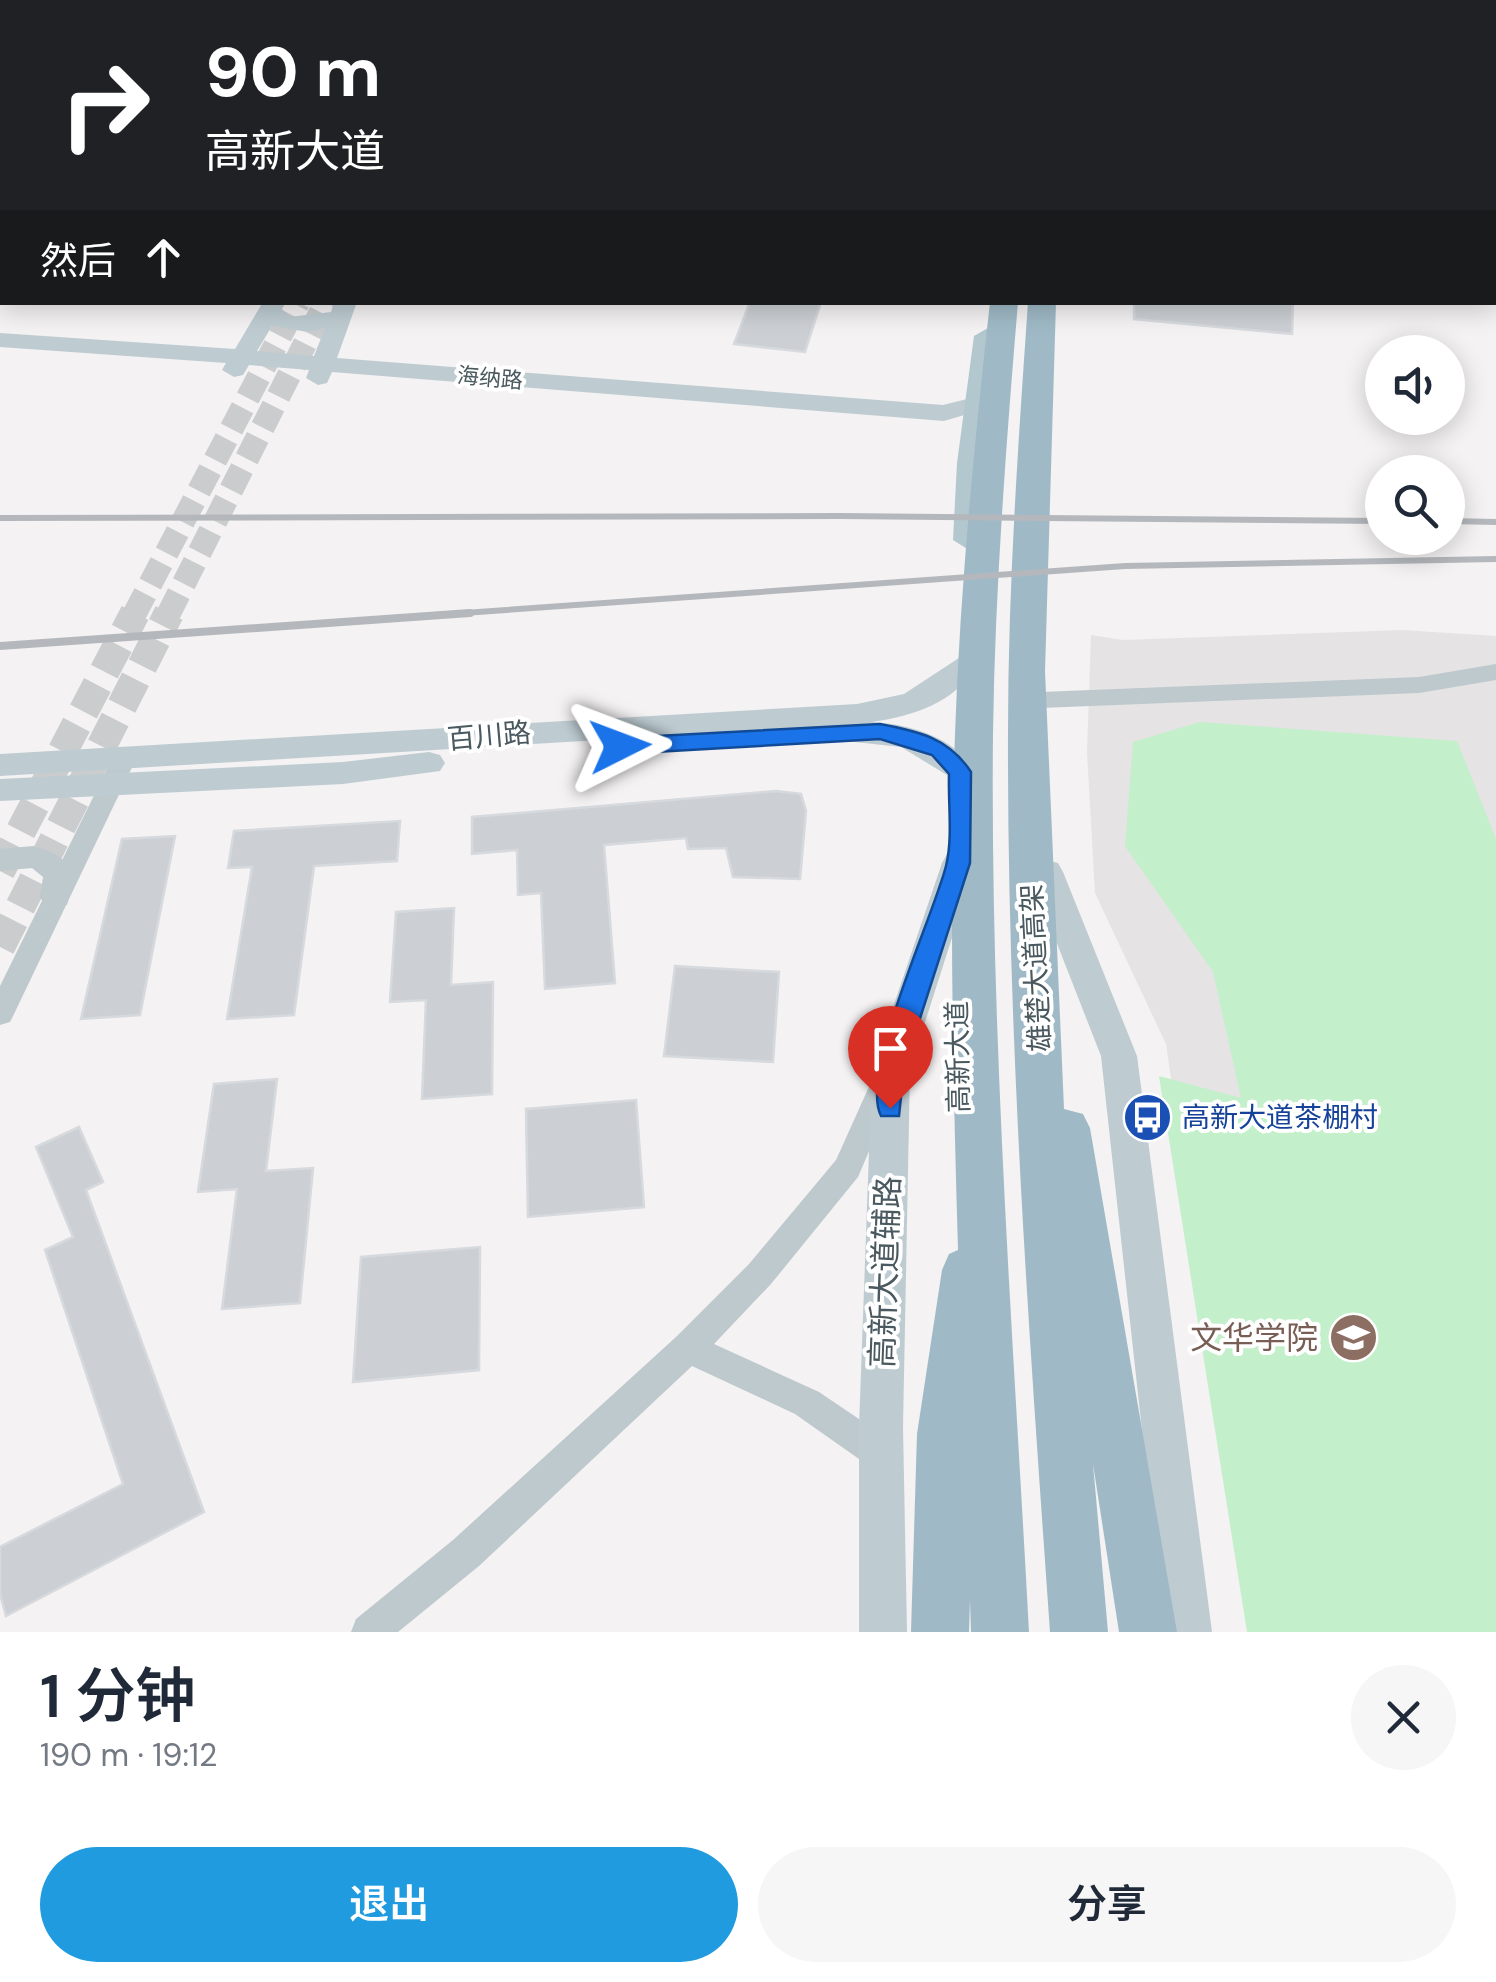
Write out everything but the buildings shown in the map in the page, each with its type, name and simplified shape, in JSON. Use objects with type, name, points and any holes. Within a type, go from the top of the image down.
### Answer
[{"type":"highway","name":"雄楚大道高架","points":[[1000,1632],[980,1172],[973,791],[988,462],[1004,305]]},
{"type":"highway","name":"雄楚大道高架","points":[[1042,305],[1028,674],[1034,927],[1052,1276],[1079,1632]]},
{"type":"highway","points":[[1034,927],[1148,1632]]},
{"type":"highway","points":[[940,1632],[944,1434],[980,1172]]},
{"type":"main road","name":"高新大道","points":[[976,1632],[960,1172],[958,863],[974,449],[992,305]]},
{"type":"main road","points":[[1052,305],[1041,700],[1046,872],[1069,1270],[1102,1632]]},
{"type":"main road","points":[[273,306],[282,323],[295,326],[342,310]]},
{"type":"main road","points":[[238,363],[273,306]]},
{"type":"main road","points":[[321,370],[342,310]]},
{"type":"main road","name":"海纳路","points":[[0,340],[857,418],[974,449]]},
{"type":"main road","name":"海纳路","points":[[0,352],[238,363]]},
{"type":"main road","name":"海纳路","points":[[321,370],[944,413],[979,403]]},
{"type":"main road","name":"百川路","points":[[3,781],[870,712],[912,705],[938,693],[963,658]]},
{"type":"main road","name":"百川路","points":[[118,772],[343,773],[515,752],[880,731],[916,738],[940,750],[960,772]]},
{"type":"main road","name":"高新大道辅路","points":[[883,1632],[881,1454],[891,1068],[958,863]]},
{"type":"main road","points":[[1046,872],[1119,1056],[1188,1632]]},
{"type":"street","points":[[1041,700],[1419,685],[1496,672]]},
{"type":"street","points":[[0,1014],[118,772]]},
{"type":"street","points":[[0,860],[37,856],[51,864],[58,875],[56,897]]},
{"type":"street","points":[[369,1632],[466,1553],[688,1348],[760,1274],[847,1168],[891,1068]]},
{"type":"street","points":[[688,1348],[806,1403],[881,1454]]},
{"type":"shaded area","name":"文华学院","points":[[1402,630],[1496,636],[1496,1632],[1252,1632],[1166,1044],[1095,893],[1087,752],[1091,635],[1123,640]]},
{"type":"green space","name":"文华学院","points":[[1200,722],[1457,741],[1496,839],[1496,1632],[1247,1632],[1159,1076],[1241,1098],[1213,972],[1125,846],[1133,742]]},
{"type":"tunnel","points":[[134,615],[296,305]]},
{"type":"tunnel","points":[[168,615],[324,305]]},
{"type":"tunnel","points":[[0,871],[135,613]]},
{"type":"tunnel","points":[[0,947],[169,613]]},
{"type":"railway","points":[[0,518],[839,516],[1365,521]]},
{"type":"railway","points":[[1465,521],[1496,522]]},
{"type":"railway","points":[[435,615],[1125,566],[1496,559]]},
{"type":"railway","points":[[0,646],[470,613]]},
{"type":"place","name":"高新大道茶棚村","points":[[1147,1117]]},
{"type":"place","name":"文华学院","points":[[1353,1338]]},
{"type":"route","points":[[620,746],[880,731],[916,738],[940,750],[960,772],[958,863],[891,1068],[890,1108]]}]
